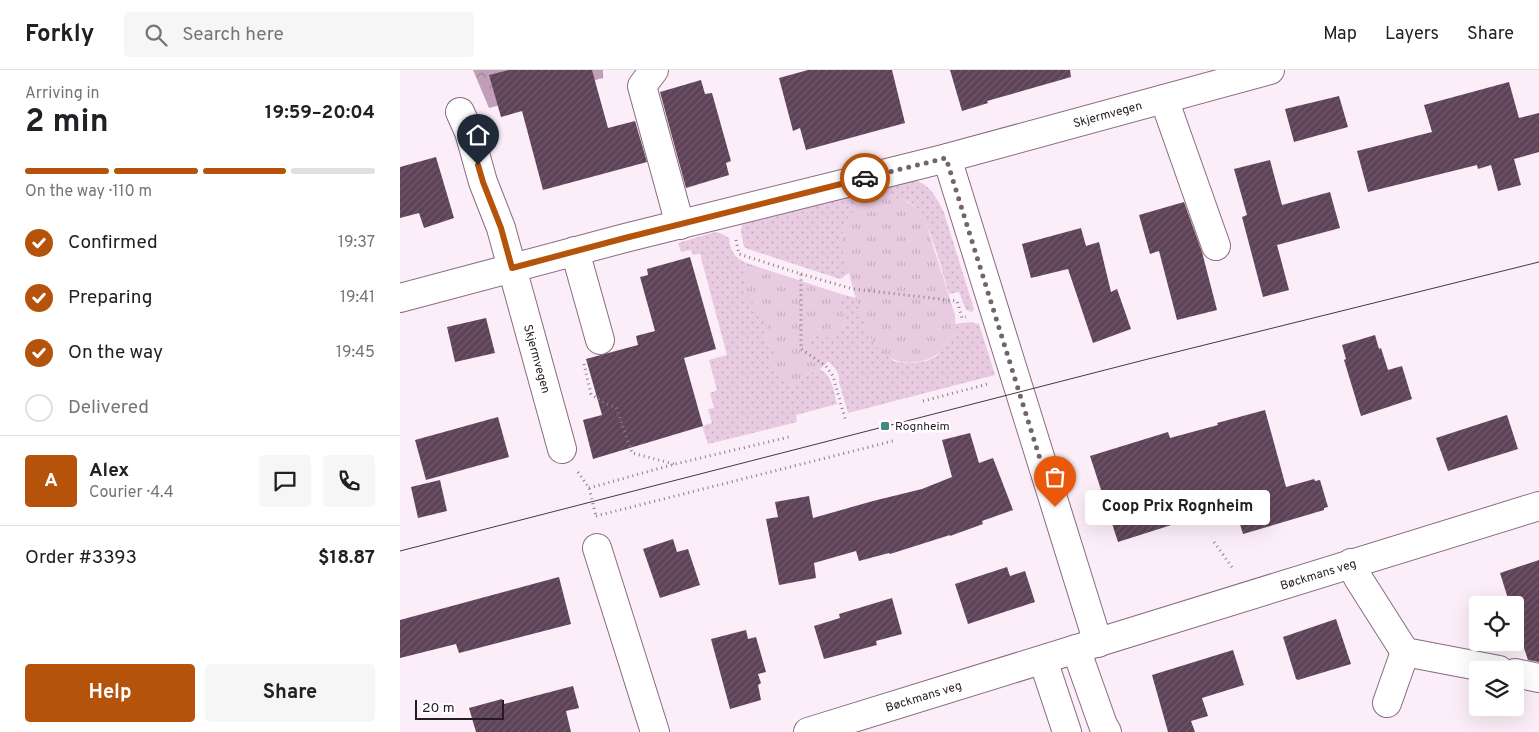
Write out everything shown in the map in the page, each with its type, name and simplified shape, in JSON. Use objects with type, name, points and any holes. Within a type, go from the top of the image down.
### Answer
[{"type":"street","points":[[654,70],[642,86],[680,225]]},
{"type":"street","name":"Skjermvegen","points":[[400,298],[575,251],[946,158],[1164,99],[1194,80],[1270,70]]},
{"type":"street","points":[[1164,99],[1216,246]]},
{"type":"street","name":"Skjermvegen","points":[[460,112],[469,132],[483,182],[501,228],[562,449]]},
{"type":"street","points":[[946,158],[1017,384],[1087,646],[1102,725],[1107,732]]},
{"type":"street","points":[[575,251],[600,340]]},
{"type":"street","name":"Bøckmans veg","points":[[808,732],[1539,506]]},
{"type":"street","points":[[597,548],[655,732]]},
{"type":"street","points":[[1350,563],[1405,652],[1469,664]]},
{"type":"street","points":[[1387,703],[1405,652]]},
{"type":"street","points":[[1043,660],[1067,732]]},
{"type":"street","points":[[1524,675],[1539,678]]},
{"type":"path","points":[[735,239],[739,254],[853,289],[957,301],[962,318],[971,317]]},
{"type":"path","points":[[801,274],[801,349],[826,366],[833,376],[846,422]]},
{"type":"path","points":[[600,340],[579,346],[591,394],[606,404],[616,407],[632,453],[675,464]]},
{"type":"path","points":[[923,401],[1017,384]]},
{"type":"path","points":[[589,488],[675,464],[789,437]]},
{"type":"path","points":[[596,516],[893,442]]},
{"type":"path","points":[[562,449],[589,488],[596,516],[597,548]]},
{"type":"path","points":[[1214,542],[1236,572]]},
{"type":"green space","points":[[473,70],[603,70],[603,78],[489,108]]},
{"type":"green space","points":[[909,179],[916,180],[927,186],[944,213],[974,309],[972,312],[966,310],[959,292],[949,294],[935,247],[925,222],[915,206],[905,201],[892,198],[873,199],[857,208],[851,215],[846,223],[842,237],[849,273],[840,279],[744,247],[741,231],[742,224]]},
{"type":"green space","points":[[887,196],[911,204],[923,214],[955,315],[955,330],[950,341],[943,350],[923,361],[901,362],[890,358],[875,343],[860,313],[843,254],[842,236],[850,215],[864,203]]},
{"type":"green space","points":[[715,232],[729,238],[734,254],[746,263],[742,278],[746,280],[753,300],[768,319],[766,345],[776,347],[778,370],[791,386],[805,375],[820,369],[830,380],[837,404],[796,415],[797,422],[708,444],[702,426],[712,423],[708,409],[714,408],[710,393],[717,390],[709,360],[727,355],[700,254],[693,255],[691,250],[681,252],[678,243]]},
{"type":"green space","points":[[746,263],[841,294],[840,304],[845,318],[844,326],[840,333],[827,338],[814,333],[806,341],[829,361],[820,369],[805,375],[791,386],[778,375],[778,370],[767,366],[776,347],[766,345],[767,319],[750,311],[753,301],[745,297],[746,280],[742,278]]},
{"type":"green space","points":[[841,294],[856,298],[875,344],[894,361],[914,363],[926,361],[937,356],[955,329],[955,324],[970,322],[979,324],[995,375],[848,413],[836,370],[806,341],[814,333],[843,328],[845,319],[840,304]]},
{"type":"building","points":[[509,70],[592,70],[608,128],[635,121],[647,162],[543,190],[522,111],[501,117],[489,75]]},
{"type":"building","points":[[808,70],[892,70],[905,123],[806,150],[800,128],[793,131],[779,78]]},
{"type":"building","points":[[950,70],[1070,70],[1071,77],[987,101],[988,103],[962,111]]},
{"type":"building","points":[[701,80],[705,94],[712,93],[731,161],[726,163],[729,175],[686,188],[660,92]]},
{"type":"building","points":[[1509,82],[1519,118],[1539,113],[1539,152],[1514,159],[1521,185],[1498,191],[1491,165],[1478,169],[1477,165],[1368,192],[1357,151],[1432,132],[1424,105]]},
{"type":"building","points":[[1339,96],[1348,127],[1294,142],[1285,109]]},
{"type":"building","points":[[436,157],[454,218],[424,228],[419,213],[400,218],[400,167]]},
{"type":"building","points":[[1270,160],[1282,205],[1330,192],[1340,228],[1277,245],[1289,290],[1263,297],[1242,217],[1247,215],[1234,169]]},
{"type":"building","points":[[1184,202],[1202,252],[1217,310],[1177,320],[1159,251],[1150,254],[1139,215]]},
{"type":"building","points":[[1081,228],[1086,246],[1099,242],[1111,292],[1117,289],[1131,329],[1093,343],[1068,269],[1031,278],[1022,244]]},
{"type":"building","points":[[690,257],[716,349],[684,358],[703,426],[593,459],[583,420],[602,415],[586,359],[638,345],[636,336],[655,331],[640,277],[648,275],[647,269]]},
{"type":"building","points":[[486,318],[495,353],[455,362],[447,327]]},
{"type":"building","points":[[1375,335],[1388,370],[1402,366],[1412,399],[1361,416],[1344,360],[1346,359],[1342,345]]},
{"type":"building","points":[[1265,410],[1286,487],[1314,479],[1315,481],[1320,480],[1328,507],[1324,508],[1324,510],[1243,534],[1234,505],[1118,542],[1090,456],[1168,432],[1170,438]]},
{"type":"building","points":[[1507,415],[1518,449],[1448,471],[1436,438]]},
{"type":"building","points":[[498,417],[509,457],[426,480],[415,440]]},
{"type":"building","points":[[970,433],[979,463],[993,458],[1013,510],[982,521],[983,524],[950,536],[890,554],[859,561],[856,551],[814,563],[816,578],[779,585],[766,519],[778,517],[775,502],[809,496],[813,518],[922,489],[952,477],[942,440]]},
{"type":"building","points":[[440,480],[447,511],[418,518],[411,487]]},
{"type":"building","points":[[673,539],[677,552],[688,549],[700,585],[660,598],[643,549]]},
{"type":"building","points":[[1539,560],[1539,662],[1528,660],[1524,648],[1524,596],[1507,596],[1500,573]]},
{"type":"building","points":[[1007,567],[1010,576],[1025,571],[1035,602],[968,624],[955,584]]},
{"type":"building","points":[[559,577],[571,624],[459,653],[456,644],[400,658],[400,620]]},
{"type":"building","points":[[892,598],[902,634],[876,641],[877,645],[824,659],[814,626],[840,618],[839,614]]},
{"type":"building","points":[[1336,619],[1351,664],[1296,679],[1283,637]]},
{"type":"building","points":[[746,630],[748,639],[756,637],[766,672],[758,674],[761,683],[758,685],[761,700],[730,709],[711,639]]},
{"type":"building","points":[[1233,650],[1244,685],[1202,698],[1208,716],[1191,721],[1195,732],[1168,732],[1152,675]]},
{"type":"building","points":[[573,686],[579,708],[566,711],[571,732],[476,732],[469,708],[502,699],[504,704]]},
{"type":"tram line","points":[[400,551],[1148,359],[1539,262]]},
{"type":"way so far","points":[[865,178],[946,158],[1055,507]]},
{"type":"place","name":"Rognheim","points":[[885,426]]},
{"type":"place","name":"Coop Prix Rognheim","points":[[1055,507]]},
{"type":"route","points":[[478,165],[501,228],[512,268],[865,178]]}]
